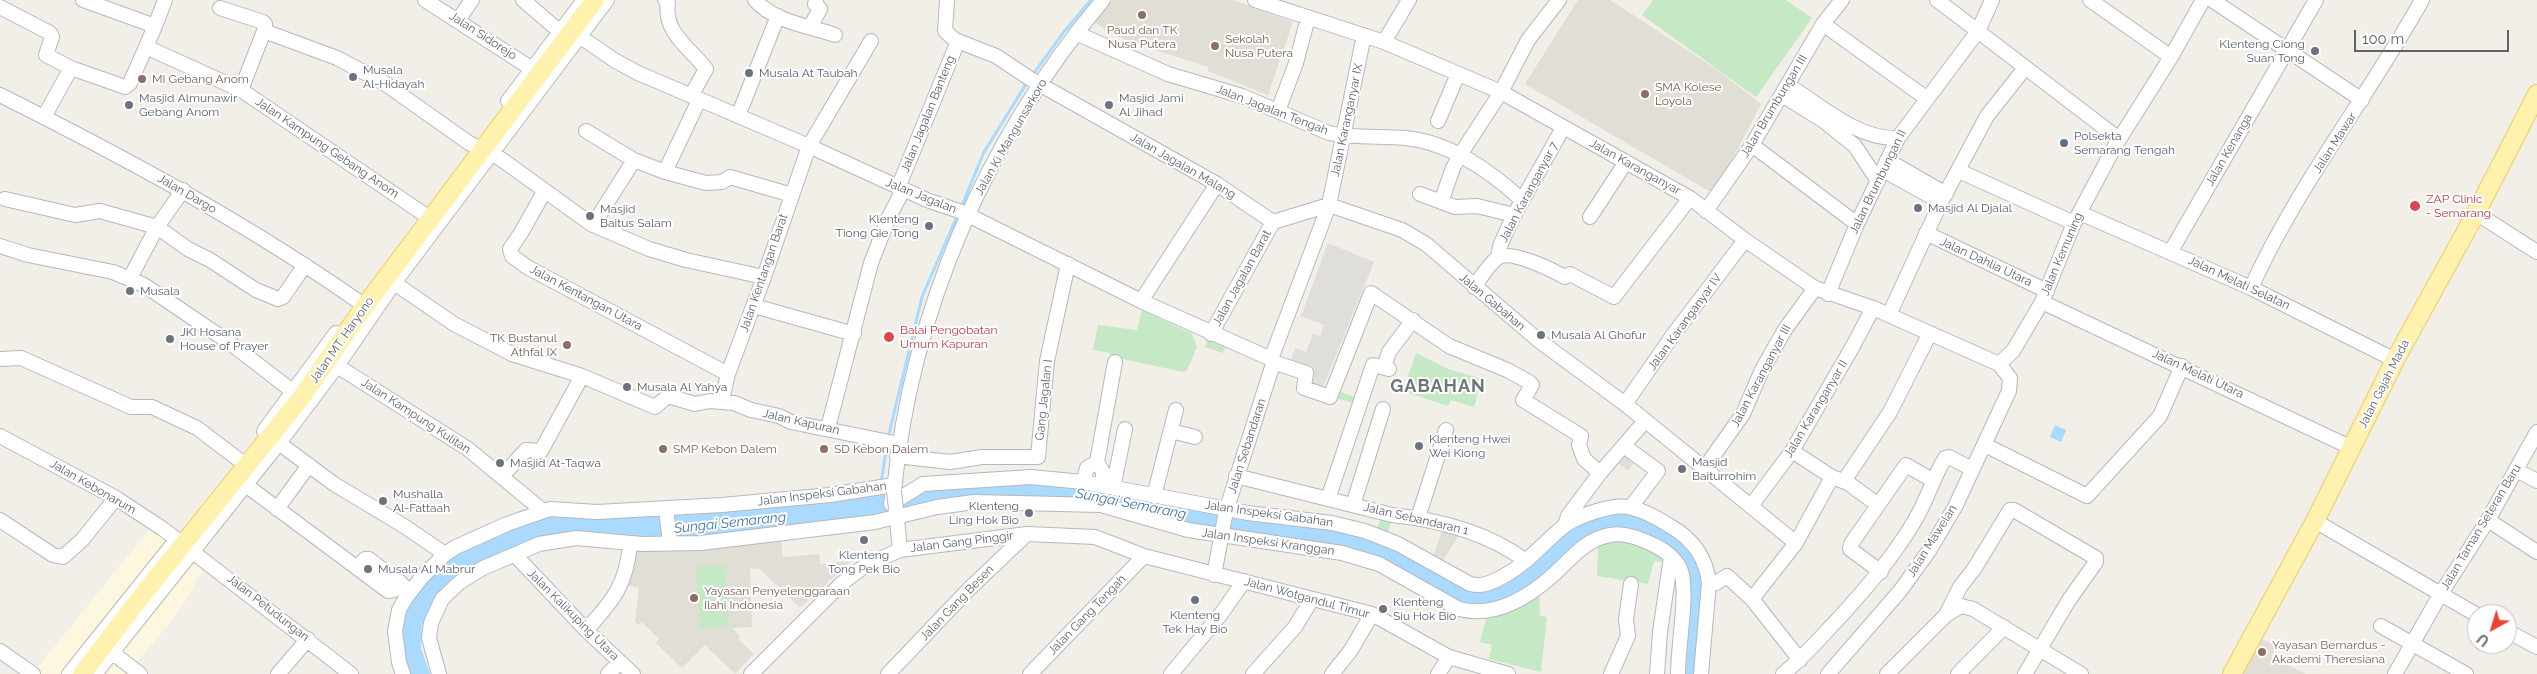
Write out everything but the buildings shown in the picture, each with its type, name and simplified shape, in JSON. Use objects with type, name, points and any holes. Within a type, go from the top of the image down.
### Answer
[{"type":"main road","name":"Jalan MT. Haryono","points":[[83,674],[108,649],[140,590],[185,544],[243,473],[274,440],[297,395],[333,363],[362,304],[390,280],[410,240],[427,217],[462,178],[483,149],[514,115],[536,71],[570,34],[591,5]]},
{"type":"main road","name":"Jalan Gajah Mada","points":[[2232,674],[2315,521],[2395,360],[2476,213],[2537,94]]},
{"type":"street","points":[[83,0],[155,26]]},
{"type":"street","points":[[0,7],[50,33],[52,37],[46,55],[71,68],[125,87],[130,83],[165,0]]},
{"type":"street","name":"Jalan Sidorejo","points":[[425,0],[536,71]]},
{"type":"street","points":[[458,20],[472,0]]},
{"type":"street","name":"Jalan Jagalan","points":[[523,0],[570,34],[623,66],[808,146],[900,189],[948,206],[1211,334],[1272,361],[1306,372],[1308,375],[1304,388],[1329,398],[1371,293],[1412,320]]},
{"type":"street","points":[[591,5],[607,0]]},
{"type":"street","points":[[665,172],[692,120],[695,98],[706,68],[687,50],[670,25],[666,15],[668,3],[666,0]]},
{"type":"street","points":[[755,0],[762,8],[778,16],[836,35]]},
{"type":"street","points":[[810,27],[820,9],[815,4],[816,0]]},
{"type":"street","name":"Jalan Jagalan Banteng","points":[[947,0],[945,31],[958,41],[996,56],[1033,80]]},
{"type":"street","name":"Jalan Ki Mangunsarkoro","points":[[892,487],[893,446],[918,351],[964,214],[999,154],[1033,80],[1103,0]]},
{"type":"street","name":"Jalan Karanganyar","points":[[1255,0],[1384,42],[1501,92],[1690,198],[1745,240],[1821,291],[1873,308],[1999,364]]},
{"type":"street","points":[[1384,42],[1409,0]]},
{"type":"street","name":"Jalan Brumbungan III","points":[[1706,211],[1752,145],[1823,24],[1842,0]]},
{"type":"street","points":[[1937,0],[2119,139]]},
{"type":"street","name":"Jalan Brumbungan II","points":[[1821,291],[1857,224],[1898,138],[1926,98],[1978,31],[1992,0]]},
{"type":"street","points":[[2090,0],[2171,57]]},
{"type":"street","name":"Jalan Kemuning","points":[[1999,364],[2013,351],[2045,296],[2077,218],[2119,139],[2171,57],[2203,0]]},
{"type":"street","points":[[2212,0],[2362,100]]},
{"type":"street","name":"Jalan Kenanga","points":[[2171,251],[2286,48],[2316,0]]},
{"type":"street","name":"Jalan Mawar","points":[[2250,288],[2286,218],[2362,100],[2422,0]]},
{"type":"street","points":[[1441,202],[1453,168],[1460,155],[1501,92],[1528,40],[1555,1]]},
{"type":"street","points":[[220,8],[265,24],[241,90]]},
{"type":"street","points":[[738,116],[778,16]]},
{"type":"street","points":[[1278,111],[1296,62],[1308,18]]},
{"type":"street","points":[[1823,24],[1926,98]]},
{"type":"street","points":[[264,31],[336,58],[384,83],[593,225],[658,252],[764,278]]},
{"type":"street","name":"Jalan Jagalan Tengah","points":[[1076,33],[1168,74],[1218,87],[1329,133],[1343,136],[1412,139],[1460,155],[1479,166],[1522,200]]},
{"type":"street","points":[[514,115],[570,34]]},
{"type":"street","name":"Jalan Karanganyar IX","points":[[1329,205],[1364,35]]},
{"type":"street","name":"Jalan Kentangan Barat","points":[[722,400],[728,374],[764,278],[808,146],[871,41]]},
{"type":"street","name":"Jalan Jagalan Banteng","points":[[828,428],[871,263],[958,41]]},
{"type":"street","name":"Jalan Kampung Gebang Anom","points":[[146,47],[241,90],[427,217]]},
{"type":"street","points":[[44,117],[71,68]]},
{"type":"street","points":[[1889,315],[1943,198],[1987,116],[2025,68]]},
{"type":"street","points":[[483,149],[536,71]]},
{"type":"street","points":[[1438,122],[1458,74]]},
{"type":"street","name":"Jalan Jagalan Malang","points":[[1033,80],[1217,184],[1273,222]]},
{"type":"street","points":[[1785,90],[1876,136],[1898,138]]},
{"type":"street","points":[[1785,90],[1855,146],[1867,161],[1883,170],[1917,183],[1943,198]]},
{"type":"street","name":"Jalan Dargo","points":[[0,95],[183,190],[305,265],[362,304]]},
{"type":"street","name":"Jalan Karanganyar 7","points":[[1474,287],[1498,257],[1514,215],[1564,128]]},
{"type":"street","points":[[586,131],[634,160],[665,172],[706,183],[722,182],[730,177],[792,195]]},
{"type":"street","points":[[1752,145],[1857,224]]},
{"type":"street","points":[[593,225],[634,160]]},
{"type":"street","points":[[1590,217],[1626,162]]},
{"type":"street","name":"Jalan Melati Selatan","points":[[1959,171],[2077,218],[2171,251],[2395,360]]},
{"type":"street","points":[[445,554],[404,526],[334,484],[274,440],[333,363],[462,178]]},
{"type":"street","points":[[1141,301],[1217,184]]},
{"type":"street","points":[[130,278],[157,227],[183,190]]},
{"type":"street","name":"Jalan Kentangan Utara","points":[[544,192],[521,233],[510,248],[512,256],[527,267],[728,374]]},
{"type":"street","points":[[1420,194],[1454,207],[1477,206],[1514,215]]},
{"type":"street","points":[[1498,257],[1509,256],[1524,259],[1565,276],[1570,274],[1614,297],[1690,198]]},
{"type":"street","points":[[5,199],[75,215],[100,211],[157,227],[188,249],[210,260],[256,290],[278,300],[283,297],[305,265]]},
{"type":"street","points":[[1273,222],[1329,205]]},
{"type":"street","name":"Jalan Gabahan","points":[[1329,205],[1409,233],[1538,340],[1625,404],[1796,543]]},
{"type":"street","name":"Jalan Sebandaran","points":[[1227,604],[1219,576],[1221,533],[1226,510],[1272,361],[1329,205]]},
{"type":"street","points":[[2476,213],[2537,252]]},
{"type":"street","name":"Jalan Jagalan Barat","points":[[1211,334],[1273,222]]},
{"type":"street","name":"Jalan Dahlia Utara","points":[[1926,234],[2045,296]]},
{"type":"street","points":[[243,473],[362,304],[410,240]]},
{"type":"street","name":"Jalan Karanganyar IV","points":[[1625,404],[1673,335],[1745,240]]},
{"type":"street","points":[[0,246],[28,255],[100,269],[130,278],[200,322],[297,395]]},
{"type":"street","name":"Gang Jagalan I","points":[[893,446],[950,462],[982,457],[1038,457],[1047,361],[1068,264]]},
{"type":"street","points":[[390,280],[454,324],[512,354],[582,376],[541,451],[526,450],[502,476]]},
{"type":"street","name":"Jalan Karanganyar III","points":[[1704,469],[1726,441],[1743,414],[1762,370],[1784,331],[1821,291]]},
{"type":"street","name":"Jalan Melati Utara","points":[[2045,296],[2182,366],[2352,448]]},
{"type":"street","points":[[754,306],[854,334]]},
{"type":"street","name":"Jalan Karanganyar II","points":[[1751,506],[1792,451],[1854,346],[1873,308]]},
{"type":"street","points":[[1328,499],[1373,365],[1387,368],[1390,352],[1412,320],[1449,346],[1507,370],[1529,382],[1532,385],[1523,400],[1581,436],[1579,445],[1584,459],[1600,472]]},
{"type":"street","points":[[1752,599],[1796,543],[1838,479],[1890,412],[1930,333]]},
{"type":"street","points":[[0,358],[21,358],[131,407],[152,406],[197,428],[277,509],[388,591],[394,590],[400,582],[411,592]]},
{"type":"street","points":[[1108,486],[1097,462],[1115,362]]},
{"type":"street","name":"Jalan Kampung Kulitan","points":[[333,363],[468,449],[544,510]]},
{"type":"street","name":"Jalan Mawelan","points":[[1828,674],[1917,569],[1955,507],[1972,468],[1985,445],[2011,384],[2010,378],[1999,364]]},
{"type":"street","points":[[1985,445],[2087,496],[2160,416],[2182,366]]},
{"type":"street","name":"Jalan Kapuran","points":[[582,376],[655,406],[668,396],[695,404],[722,400],[741,404],[750,410],[779,416],[791,422],[828,428],[893,446]]},
{"type":"street","points":[[1353,505],[1382,409]]},
{"type":"street","points":[[1154,496],[1176,410]]},
{"type":"street","points":[[1565,525],[1568,516],[1600,472],[1645,421]]},
{"type":"street","points":[[1108,486],[1125,429]]},
{"type":"street","points":[[1418,518],[1446,430]]},
{"type":"street","points":[[1171,431],[1195,438]]},
{"type":"street","name":"Jalan Taman Seteran Baru","points":[[2395,674],[2440,595],[2488,520],[2537,432]]},
{"type":"street","name":"Jalan Kebonarum","points":[[0,436],[116,498],[185,544]]},
{"type":"street","points":[[1624,446],[1658,471],[1631,507],[1669,525],[1696,546],[1707,569],[1709,583],[1701,674]]},
{"type":"street","points":[[1792,451],[1878,505]]},
{"type":"street","points":[[1783,674],[1800,660],[1881,572],[1916,520],[1926,500],[1932,480],[1947,457],[1972,468]]},
{"type":"street","points":[[1083,482],[1087,468],[1097,462]]},
{"type":"street","points":[[277,509],[309,465]]},
{"type":"street","points":[[1881,572],[1850,548],[1906,465],[1932,480]]},
{"type":"street","points":[[2516,470],[2537,481]]},
{"type":"street","name":"Jalan Sebandaran 1","points":[[1236,476],[1392,515],[1418,518],[1482,535],[1526,561]]},
{"type":"street","name":"Jalan Inspeksi Gabahan","points":[[403,674],[395,640],[396,622],[399,610],[411,592],[445,554],[456,547],[544,510],[568,509],[597,512],[665,511],[892,487],[891,504],[923,484],[1031,477],[1083,482],[1226,510],[1332,523],[1365,530],[1398,544],[1476,585],[1495,581],[1526,561],[1565,525],[1596,511],[1631,507]]},
{"type":"street","points":[[892,487],[900,550]]},
{"type":"street","points":[[0,520],[54,555],[63,557],[82,540],[116,498]]},
{"type":"street","name":"Jalan Inspeksi Kranggan","points":[[438,674],[430,638],[431,623],[442,599],[460,582],[483,568],[539,544],[576,538],[630,543],[725,540],[974,502],[1110,506],[1156,522],[1302,546],[1361,558],[1398,574],[1459,609],[1471,612],[1485,612],[1512,602],[1538,586],[1579,550],[1599,537],[1620,534],[1632,536],[1659,548],[1672,557]]},
{"type":"street","points":[[1946,615],[1960,587],[1974,569],[2010,510],[2014,510],[2096,558],[2096,562],[2069,600],[2025,674]]},
{"type":"street","points":[[665,511],[670,542]]},
{"type":"street","points":[[2488,520],[2537,552]]},
{"type":"street","points":[[2315,521],[2467,610]]},
{"type":"street","name":"Jalan Gang Pinggir","points":[[751,674],[853,574],[866,565],[900,550],[1027,534],[1095,537],[1144,556],[1219,576]]},
{"type":"street","name":"Jalan Gang Besen","points":[[888,674],[969,589],[1027,534]]},
{"type":"street","points":[[586,630],[614,599],[622,581],[630,543]]},
{"type":"street","points":[[140,674],[108,649],[185,544]]},
{"type":"street","name":"Jalan Petudungan","points":[[185,544],[351,674]]},
{"type":"street","name":"Jalan Kalikuping Utara","points":[[515,555],[586,630],[633,674]]},
{"type":"street","name":"Jalan Gang Tengah","points":[[1030,674],[1144,556]]},
{"type":"street","points":[[1656,674],[1660,632],[1672,557]]},
{"type":"street","points":[[1672,557],[1679,566],[1682,580],[1678,674]]},
{"type":"street","name":"Jalan Wotgandul Timur","points":[[1219,576],[1372,614],[1449,657],[1508,674]]},
{"type":"street","points":[[1709,583],[1716,583],[1726,576],[1752,599],[1800,660]]},
{"type":"street","points":[[1171,674],[1190,654],[1244,581]]},
{"type":"street","points":[[1611,674],[1628,636],[1626,619],[1631,584]]},
{"type":"street","points":[[83,674],[140,590]]},
{"type":"street","points":[[1253,674],[1295,627],[1312,599]]},
{"type":"street","points":[[1887,674],[1954,608],[1967,607],[2040,648],[2081,674]]},
{"type":"street","points":[[1332,674],[1351,650],[1372,614]]},
{"type":"street","points":[[2381,626],[2466,674]]},
{"type":"street","points":[[1958,674],[2004,627]]},
{"type":"street","points":[[2517,636],[2537,647]]},
{"type":"street","points":[[278,674],[308,639]]},
{"type":"street","points":[[0,651],[33,674]]},
{"type":"street","points":[[1438,674],[1449,657]]},
{"type":"street","points":[[608,674],[620,662]]},
{"type":"shaded area","name":"Sekolah Nusa Putera","points":[[1112,0],[1234,0],[1293,22],[1268,95],[1208,71],[1208,67],[1127,41],[1106,30],[1093,21]]},
{"type":"shaded area","name":"SMA Kolese Loyola","points":[[1578,0],[1610,0],[1719,71],[1761,104],[1714,194],[1525,84]]},
{"type":"shaded area","points":[[1328,243],[1374,262],[1322,390],[1305,385],[1290,363],[1295,348],[1306,352],[1313,334],[1320,336],[1324,325],[1301,316]]},
{"type":"shaded area","points":[[1623,448],[1637,458],[1628,471],[1614,460]]},
{"type":"shaded area","points":[[154,524],[206,564],[178,613],[127,674],[32,674]]},
{"type":"shaded area","points":[[1444,527],[1461,532],[1441,564],[1432,558]]},
{"type":"shaded area","name":"Yayasan Penyelenggaraan Ilahi Indonesia","points":[[780,535],[783,557],[819,554],[820,564],[851,561],[800,608],[760,569],[750,568],[752,627],[733,628],[740,636],[738,639],[754,654],[735,674],[705,645],[682,668],[656,643],[659,639],[642,622],[639,625],[635,622],[639,588],[623,584],[632,547]]},
{"type":"shaded area","name":"Yayasan Bernardus - Akademi Theresiana","points":[[2258,637],[2276,647],[2271,657],[2306,674],[2238,674]]},
{"type":"green space","points":[[1653,0],[1786,0],[1812,18],[1756,97],[1642,15]]},
{"type":"green space","points":[[1142,310],[1192,334],[1197,347],[1187,371],[1183,372],[1110,356],[1110,353],[1093,350],[1098,325],[1137,330]]},
{"type":"green space","points":[[1208,340],[1225,347],[1223,353],[1205,347]]},
{"type":"green space","points":[[1416,353],[1448,369],[1482,379],[1474,407],[1451,400],[1448,406],[1403,391]]},
{"type":"green space","points":[[1333,389],[1355,397],[1353,403],[1331,396]]},
{"type":"green space","points":[[1382,516],[1392,519],[1387,535],[1376,531]]},
{"type":"green space","points":[[1622,539],[1664,556],[1663,562],[1654,561],[1648,584],[1597,576],[1598,545]]},
{"type":"green space","points":[[725,565],[729,626],[700,628],[696,567]]},
{"type":"green space","points":[[1539,590],[1540,616],[1547,617],[1541,672],[1489,659],[1492,645],[1480,642],[1487,615]]},
{"type":"water","points":[[2055,425],[2066,430],[2061,442],[2050,437]]},
{"type":"water","name":"Sungai Semarang","points":[[978,482],[1071,484],[1361,532],[1473,589],[1554,540],[1584,519],[1624,512],[1655,521],[1691,546],[1704,576],[1696,674],[1682,674],[1683,567],[1615,530],[1548,576],[1500,604],[1466,607],[1400,571],[1183,523],[1098,498],[987,495],[888,511],[870,518],[678,540],[566,535],[445,589],[422,624],[421,648],[430,674],[404,674],[396,621],[441,559],[545,511],[642,516],[730,511]]},
{"type":"waterway","points":[[1032,76],[1063,33],[1091,0]]},
{"type":"waterway","points":[[961,208],[984,152],[1028,81]]},
{"type":"waterway","points":[[888,438],[922,297],[958,214]]},
{"type":"waterway","points":[[881,483],[887,444]]},
{"type":"place","name":"Paud dan TK Nusa Putera","points":[[1142,15]]},
{"type":"place","name":"Sekolah Nusa Putera","points":[[1215,46]]},
{"type":"place","name":"Klenteng Ciong Suan Tong","points":[[2315,51]]},
{"type":"place","name":"Musala At Taubah","points":[[749,73]]},
{"type":"place","name":"Musala Al-Hidayah","points":[[353,77]]},
{"type":"place","name":"MI Gebang Anom","points":[[142,79]]},
{"type":"place","name":"SMA Kolese Loyola","points":[[1645,94]]},
{"type":"place","name":"Masjid Almunawir Gebang Anom","points":[[129,105]]},
{"type":"place","name":"Masjid Jami Al Jihad","points":[[1109,105]]},
{"type":"place","name":"Polsekta Semarang Tengah","points":[[2064,143]]},
{"type":"place","name":"ZAP Clinic - Semarang","points":[[2415,206]]},
{"type":"place","name":"Masjid Al Djalal","points":[[1918,208]]},
{"type":"place","name":"Masjid Baitus Salam","points":[[590,216]]},
{"type":"place","name":"Klenteng Tiong Gie Tong","points":[[929,226]]},
{"type":"place","name":"Musala","points":[[130,291]]},
{"type":"place","name":"Musala Al Ghofur","points":[[1541,335]]},
{"type":"place","name":"Balai Pengobatan Umum Kapuran","points":[[889,337]]},
{"type":"place","name":"JKI Hosana House of Prayer","points":[[170,339]]},
{"type":"place","name":"TK Bustanul Athfal IX","points":[[567,345]]},
{"type":"place","name":"Musala Al Yahya","points":[[627,387]]},
{"type":"place","name":"Klenteng Hwei Wei Kiong","points":[[1419,446]]},
{"type":"place","name":"SMP Kebon Dalem","points":[[663,449]]},
{"type":"place","name":"SD Kebon Dalem","points":[[824,449]]},
{"type":"place","name":"Masjid At-Taqwa","points":[[500,463]]},
{"type":"place","name":"Masjid Baiturrohim","points":[[1682,469]]},
{"type":"place","name":"Mushalla Al-Fattaah","points":[[383,501]]},
{"type":"place","name":"Klenteng Ling Hok Bio","points":[[1029,513]]},
{"type":"place","name":"Klenteng Tong Pek Bio","points":[[864,540]]},
{"type":"place","name":"Musala Al Mabrur","points":[[368,569]]},
{"type":"place","name":"Yayasan Penyelenggaraan Ilahi Indonesia","points":[[694,598]]},
{"type":"place","name":"Klenteng Tek Hay Bio","points":[[1195,600]]},
{"type":"place","name":"Klenteng Siu Hok Bio","points":[[1383,609]]},
{"type":"place","name":"Yayasan Bernardus - Akademi Theresiana","points":[[2262,652]]},
{"type":"district","name":"GABAHAN","points":[[1438,387]]}]
